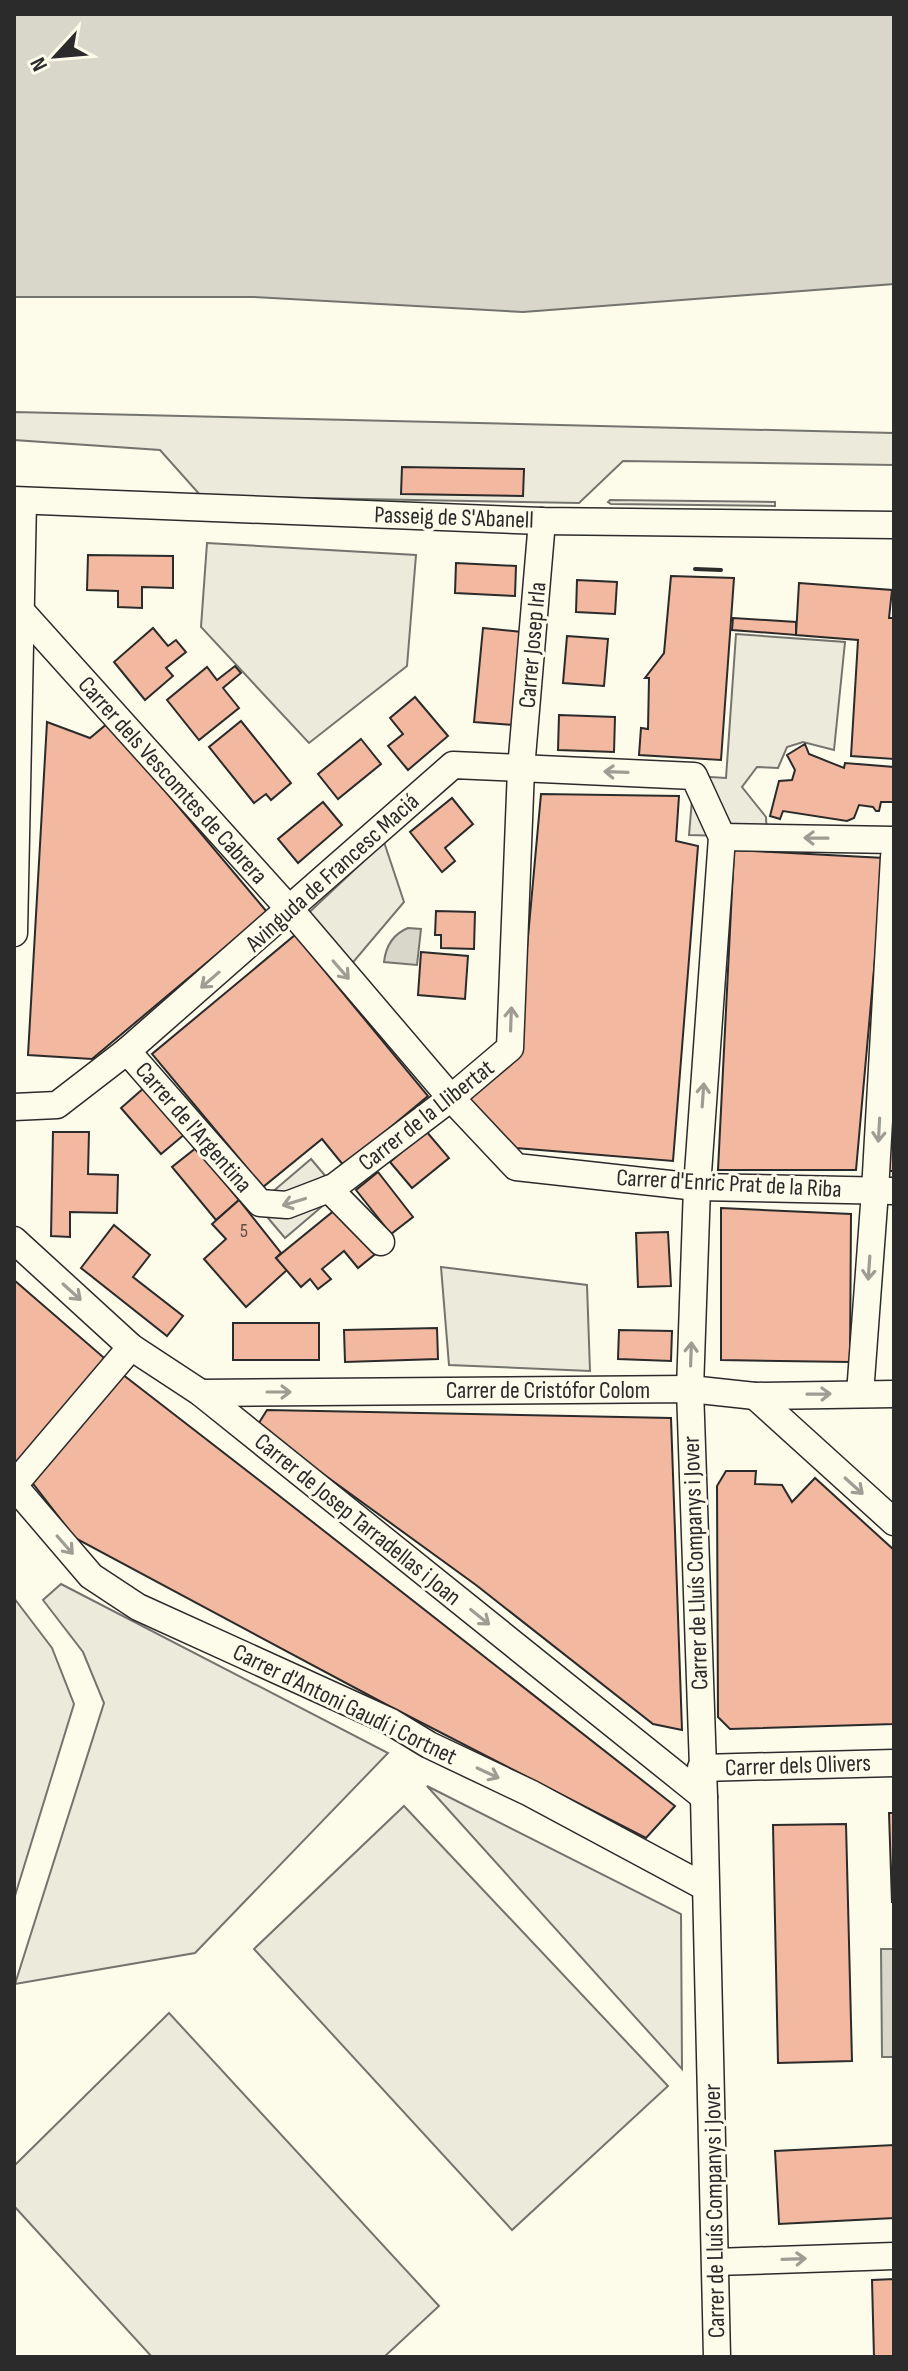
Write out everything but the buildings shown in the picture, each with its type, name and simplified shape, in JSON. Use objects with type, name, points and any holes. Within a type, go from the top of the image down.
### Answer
[{"type":"street","name":"Passeig de S'Abanell","points":[[18,501],[542,521],[894,525]]},
{"type":"street","points":[[14,933],[16,689],[20,610],[18,501]]},
{"type":"street","name":"Carrer Josep Irla","points":[[521,769],[542,521]]},
{"type":"street","name":"Carrer dels Vescomtes de Cabrera","points":[[20,610],[290,910],[451,1098],[516,1167]]},
{"type":"street","name":"Avinguda de Francesc Maciá","points":[[14,1107],[57,1105],[127,1051],[453,765],[694,776]]},
{"type":"street","name":"Carrer de la Llibertat","points":[[260,1203],[287,1205],[329,1189],[451,1098],[510,1048],[521,769]]},
{"type":"street","name":"Carrer de Lluís Companys i Jover","points":[[694,776],[722,837],[697,1187],[690,1389],[704,1797],[717,2357]]},
{"type":"street","points":[[722,837],[894,840]]},
{"type":"street","points":[[860,1394],[885,1191],[894,857]]},
{"type":"street","name":"Carrer de l'Argentina","points":[[127,1051],[260,1203]]},
{"type":"street","name":"Carrer d'Enric Prat de la Riba","points":[[516,1167],[697,1187],[885,1191]]},
{"type":"street","points":[[329,1189],[381,1242]]},
{"type":"street","name":"Carrer de Josep Tarradellas i Joan","points":[[14,1240],[131,1347],[201,1393],[704,1797]]},
{"type":"street","points":[[14,1486],[131,1347]]},
{"type":"street","name":"Carrer de Cristófor Colom","points":[[201,1393],[690,1389],[755,1396],[894,1394]]},
{"type":"street","points":[[755,1396],[894,1522]]},
{"type":"street","name":"Carrer d'Antoni Gaudí i Cortnet","points":[[14,1486],[91,1576],[138,1607],[391,1722],[429,1745],[530,1793],[705,1887]]},
{"type":"street","name":"Carrer dels Olivers","points":[[701,1768],[894,1763]]},
{"type":"street","points":[[716,2262],[894,2256]]},
{"type":"shaded area","points":[[14,14],[894,14],[894,284],[523,312],[254,297],[14,297]]},
{"type":"shaded area","points":[[14,412],[894,433],[894,465],[623,461],[579,503],[201,496],[160,450],[14,440]]},
{"type":"shaded area","points":[[608,502],[775,502],[775,506],[611,504]]},
{"type":"shaded area","points":[[207,543],[416,555],[407,666],[309,743],[201,627]]},
{"type":"shaded area","points":[[736,634],[845,642],[834,750],[803,742],[787,747],[778,768],[757,767],[742,787],[766,817],[767,837],[689,835],[694,776],[726,778]]},
{"type":"shaded area","points":[[384,842],[404,902],[344,973],[300,921]]},
{"type":"shaded area","points":[[408,928],[421,929],[417,965],[384,962],[391,941]]},
{"type":"shaded area","points":[[311,1159],[339,1192],[285,1238],[257,1205]]},
{"type":"shaded area","points":[[441,1267],[587,1285],[590,1371],[449,1365]]},
{"type":"shaded area","points":[[61,1584],[388,1753],[195,1953],[15,1984],[104,1703],[83,1652],[43,1600]]},
{"type":"shaded area","points":[[14,1598],[52,1648],[74,1704],[14,1899]]},
{"type":"shaded area","points":[[427,1786],[681,1914],[682,2069]]},
{"type":"shaded area","points":[[404,1806],[668,2086],[512,2230],[254,1949]]},
{"type":"shaded area","points":[[881,1949],[894,1949],[894,2057],[882,2057]]},
{"type":"shaded area","points":[[169,2013],[439,2306],[384,2357],[152,2357],[14,2206],[14,2166]]},
{"type":"wall","points":[[695,569],[721,570]]}]
